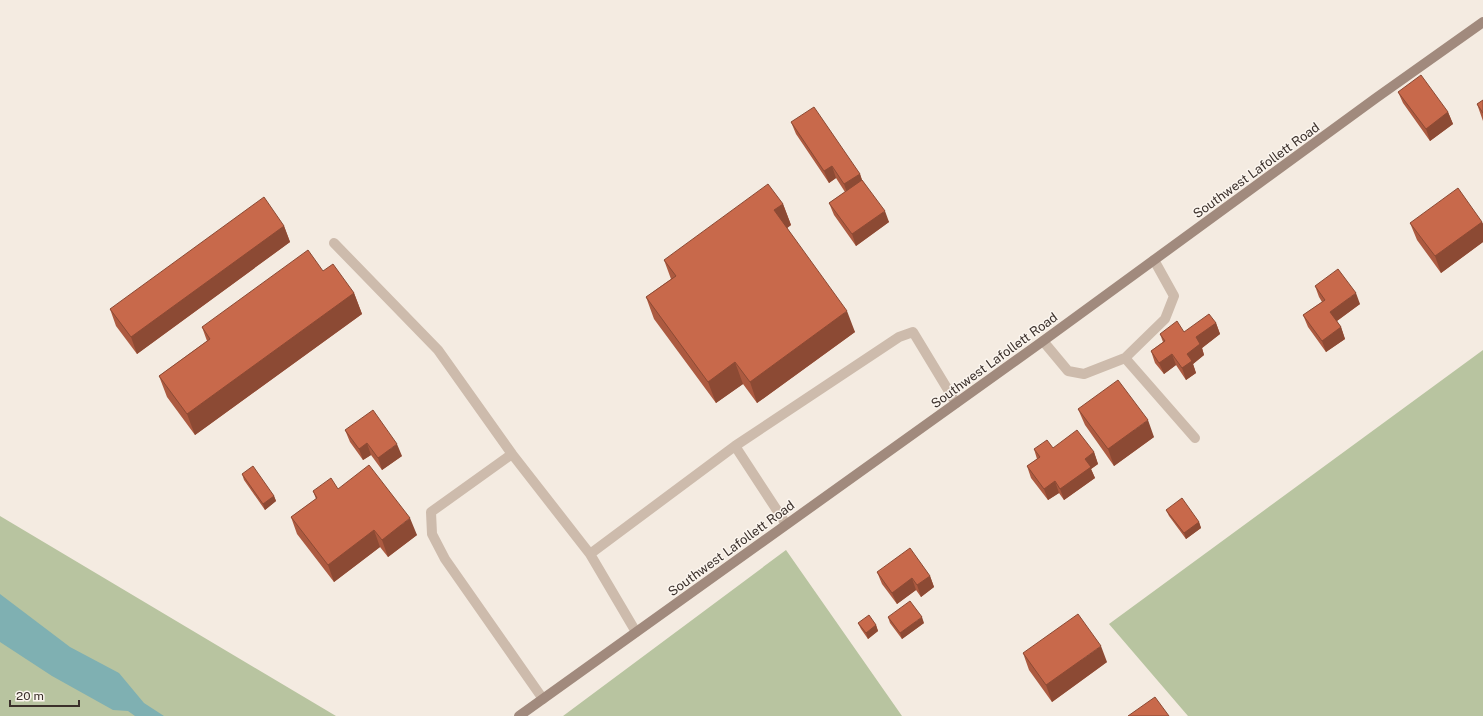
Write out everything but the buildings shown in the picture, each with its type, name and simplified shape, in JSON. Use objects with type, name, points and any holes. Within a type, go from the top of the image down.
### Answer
[{"type":"street","name":"Southwest Lafollett Road","points":[[519,716],[1043,341],[1376,98],[1483,22]]},
{"type":"lane","points":[[334,243],[438,350],[512,454],[590,554],[636,632]]},
{"type":"lane","points":[[1043,341],[1068,371],[1084,374],[1125,358],[1165,319],[1174,296],[1154,260]]},
{"type":"lane","points":[[590,554],[735,446],[899,337],[913,332],[956,403]]},
{"type":"lane","points":[[1125,358],[1195,438]]},
{"type":"lane","points":[[735,446],[786,524]]},
{"type":"lane","points":[[512,454],[431,512],[432,534],[445,558],[543,699]]},
{"type":"green space","points":[[1483,350],[1483,716],[1188,716],[1109,624]]},
{"type":"green space","points":[[0,516],[336,716],[0,716]]},
{"type":"green space","points":[[786,550],[902,716],[563,716]]},
{"type":"water","points":[[0,594],[70,647],[119,673],[144,703],[164,716],[135,716],[128,711],[113,710],[52,676],[0,642]]}]
